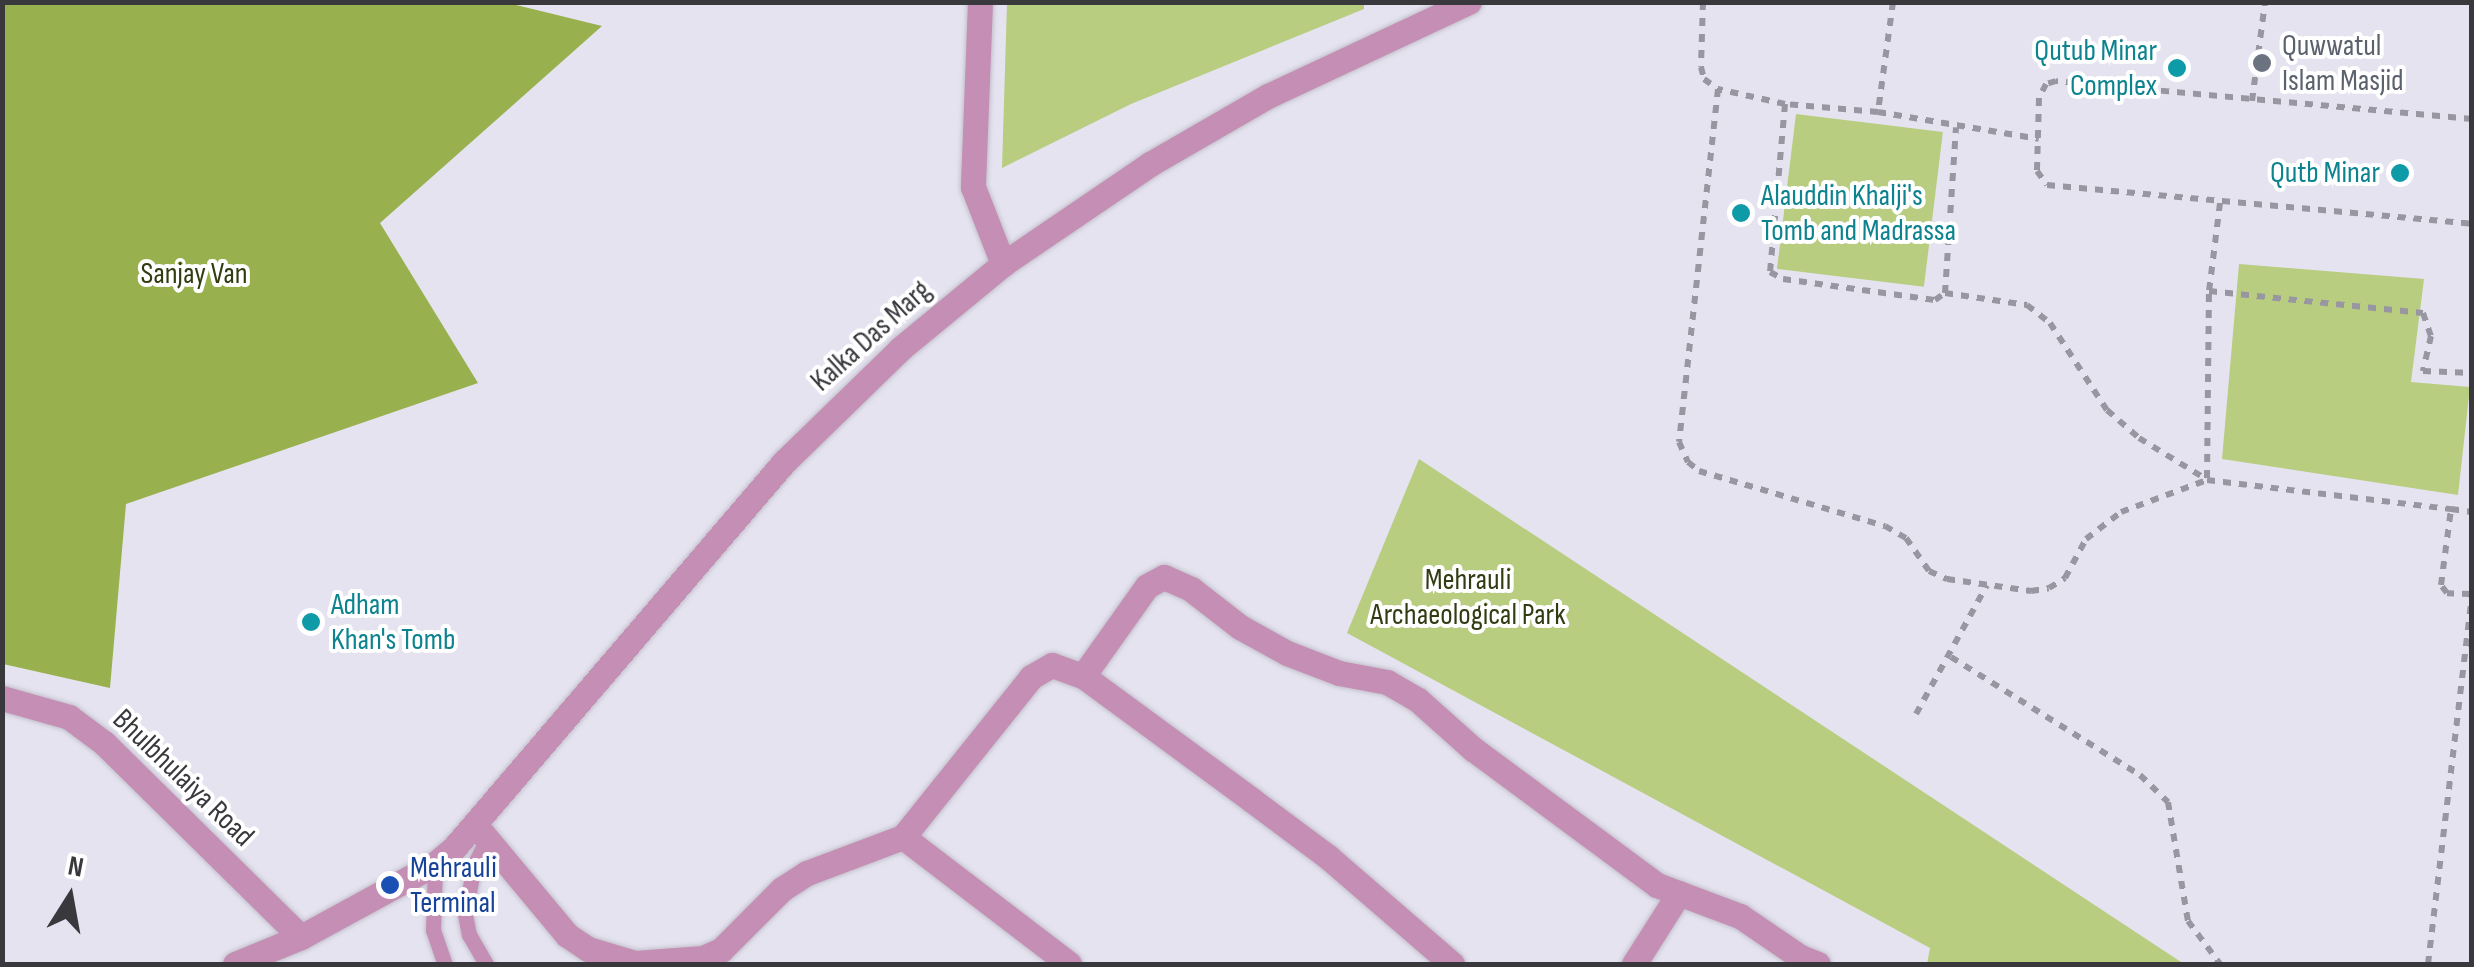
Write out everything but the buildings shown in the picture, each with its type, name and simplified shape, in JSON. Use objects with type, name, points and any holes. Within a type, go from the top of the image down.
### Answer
[{"type":"street","points":[[980,2],[973,187],[1003,264]]},
{"type":"street","name":"Kalka Das Marg","points":[[435,864],[482,833],[622,647],[784,462],[900,350],[1003,264],[1150,164],[1268,96],[1470,2]]},
{"type":"street","points":[[1083,676],[1147,586],[1164,577],[1191,589],[1240,628],[1287,654],[1339,672],[1386,682],[1418,700],[1473,748],[1657,886],[1740,916],[1804,962]]},
{"type":"street","points":[[482,833],[567,935],[610,958],[634,964],[702,958],[721,950],[782,888],[807,872],[903,837],[1032,677],[1052,666],[1083,676],[1328,857],[1452,964]]},
{"type":"street","name":"Bhulbhulaiya Road","points":[[2,698],[69,718],[104,743],[301,938]]},
{"type":"street","points":[[903,837],[1068,964]]},
{"type":"street","points":[[235,964],[301,938],[435,864]]},
{"type":"street","points":[[1634,964],[1679,893]]},
{"type":"lane","points":[[482,833],[466,914],[469,934],[486,964]]},
{"type":"lane","points":[[435,864],[433,930],[445,964]]},
{"type":"path","points":[[1703,2],[1701,68],[1704,79],[1718,89],[1784,104],[1878,112],[2039,139]]},
{"type":"path","points":[[1878,112],[1894,2]]},
{"type":"path","points":[[2252,101],[2265,2]]},
{"type":"path","points":[[2472,119],[2056,81],[2046,84],[2040,98],[2036,171],[2047,185],[2220,204],[2472,224]]},
{"type":"path","points":[[1718,89],[1681,452],[1700,471],[1884,526],[1906,538],[1929,571],[1947,580],[2031,591],[2050,588],[2064,578],[2086,539],[2121,512],[2207,480]]},
{"type":"path","points":[[1784,104],[1770,272],[1783,279],[1936,300],[1946,293],[2027,304],[2056,331],[2107,410],[2139,438],[2207,480],[2472,512]]},
{"type":"path","points":[[1946,293],[1956,127]]},
{"type":"path","points":[[2207,480],[2208,291],[2220,204]]},
{"type":"path","points":[[2208,291],[2423,313],[2431,336],[2422,371],[2472,373]]},
{"type":"path","points":[[2428,964],[2471,594],[2448,593],[2441,585],[2451,509]]},
{"type":"path","points":[[1916,714],[1951,657],[1987,585]]},
{"type":"path","points":[[1951,657],[2140,774],[2168,802],[2188,921],[2220,964]]},
{"type":"green space","name":"Sanjay Van","points":[[504,2],[602,26],[380,223],[478,383],[126,504],[110,688],[3,664],[3,3]]},
{"type":"green space","points":[[1364,2],[1364,9],[1131,104],[1002,168],[1007,3]]},
{"type":"green space","points":[[1796,114],[1943,132],[1924,287],[1777,269]]},
{"type":"green space","points":[[2239,264],[2424,279],[2411,382],[2470,387],[2458,495],[2222,459]]},
{"type":"green space","name":"Mehrauli Archaeological Park","points":[[1419,459],[2184,964],[1927,964],[1930,948],[1347,633]]},
{"type":"place","name":"Quwwatul Islam Masjid","points":[[2262,63]]},
{"type":"place","name":"Qutub Minar Complex","points":[[2177,68]]},
{"type":"place","name":"Qutb Minar","points":[[2400,173]]},
{"type":"place","name":"Alauddin Khalji's Tomb and Madrassa","points":[[1741,213]]},
{"type":"place","name":"Adham Khan's Tomb","points":[[311,622]]},
{"type":"place","name":"Mehrauli Terminal","points":[[390,885]]}]
